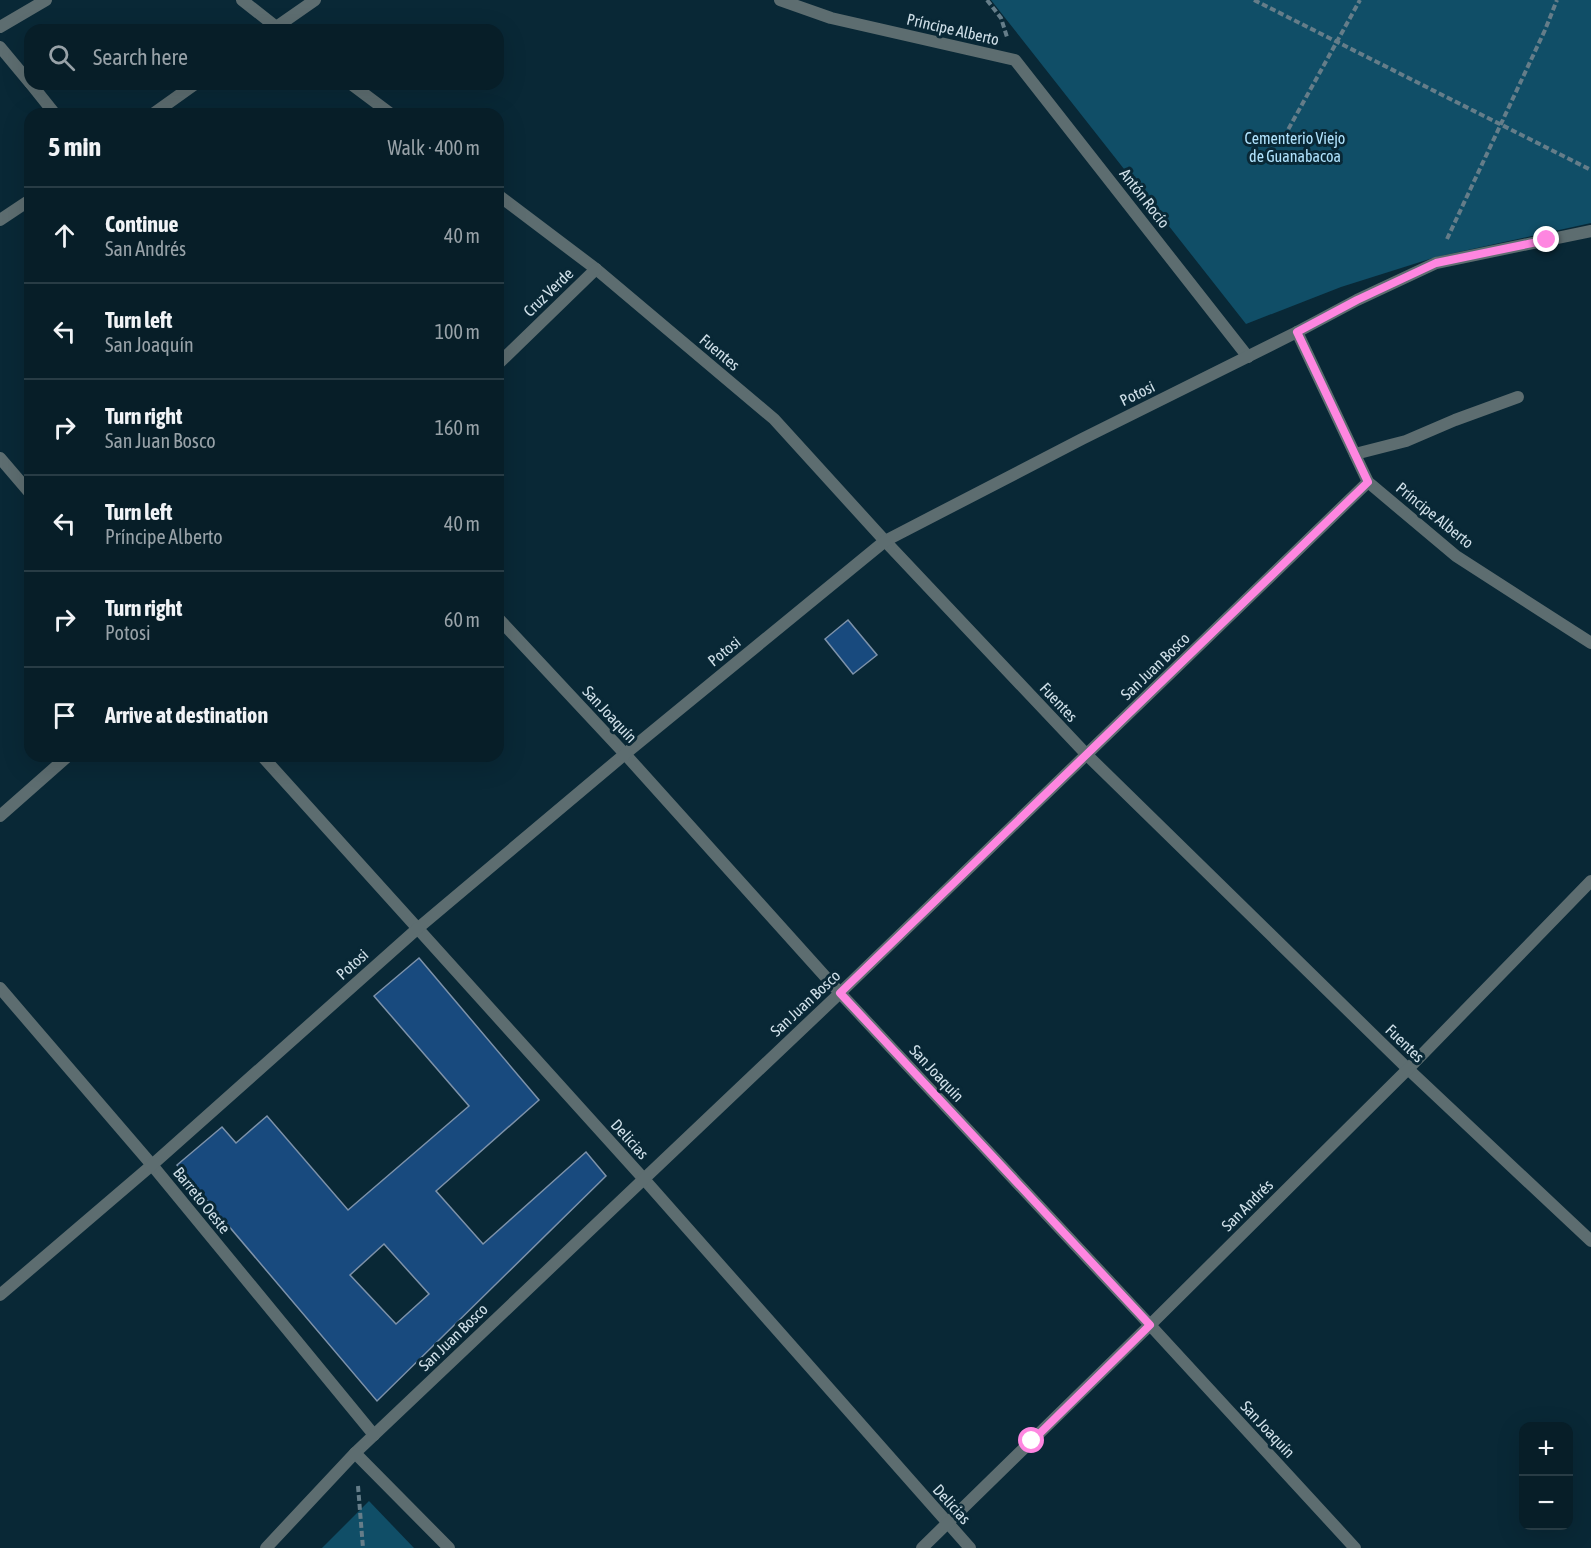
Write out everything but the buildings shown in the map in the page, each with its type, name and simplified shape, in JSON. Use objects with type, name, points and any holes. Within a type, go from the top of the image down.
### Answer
[{"type":"street","points":[[0,27],[46,0]]},
{"type":"street","points":[[242,0],[270,24]]},
{"type":"street","points":[[283,24],[315,0]]},
{"type":"street","name":"Príncipe Alberto","points":[[780,0],[831,18],[1015,60]]},
{"type":"street","points":[[0,46],[24,76]]},
{"type":"street","name":"Antón Rocío","points":[[1015,60],[1248,357]]},
{"type":"street","points":[[35,90],[50,108]]},
{"type":"street","points":[[161,108],[187,90]]},
{"type":"street","points":[[359,90],[383,108]]},
{"type":"street","name":"Fuentes","points":[[504,200],[596,269],[774,419],[885,541],[1087,755],[1407,1069],[1591,1241]]},
{"type":"street","points":[[0,220],[24,204]]},
{"type":"street","name":"Potosi","points":[[0,1295],[152,1165],[417,929],[625,754],[885,541],[1071,444],[1248,357],[1357,300],[1436,263],[1591,231]]},
{"type":"street","name":"Cruz Verde","points":[[504,358],[596,269]]},
{"type":"street","name":"Príncipe Alberto","points":[[1297,332],[1368,482],[1456,556],[1591,643]]},
{"type":"street","points":[[1355,454],[1406,441],[1518,397]]},
{"type":"street","points":[[0,458],[24,486]]},
{"type":"street","name":"San Juan Bosco","points":[[266,1548],[355,1453],[840,993],[1368,482]]},
{"type":"street","name":"San Joaquín","points":[[504,624],[625,754],[840,993],[1355,1548]]},
{"type":"street","points":[[0,816],[61,762]]},
{"type":"street","name":"Delicias","points":[[267,762],[643,1178],[970,1548]]},
{"type":"street","name":"San Andrés","points":[[922,1548],[1407,1069],[1591,881]]},
{"type":"street","name":"Barreto Oeste","points":[[0,988],[152,1165],[374,1435]]},
{"type":"street","points":[[355,1453],[449,1548]]},
{"type":"path","points":[[987,0],[1001,18],[1015,60]]},
{"type":"path","points":[[1254,0],[1591,170]]},
{"type":"path","points":[[1284,137],[1360,0]]},
{"type":"path","points":[[1436,263],[1557,0]]},
{"type":"path","points":[[355,1453],[363,1548]]},
{"type":"green space","name":"Cementerio Viejo de Guanabacoa","points":[[991,0],[1591,0],[1591,223],[1436,257],[1341,287],[1246,324]]},
{"type":"green space","points":[[369,1501],[414,1548],[322,1548]]},
{"type":"route","points":[[1032,1441],[1150,1325],[840,993],[1368,482],[1297,332],[1357,300],[1436,263],[1547,240]]}]
